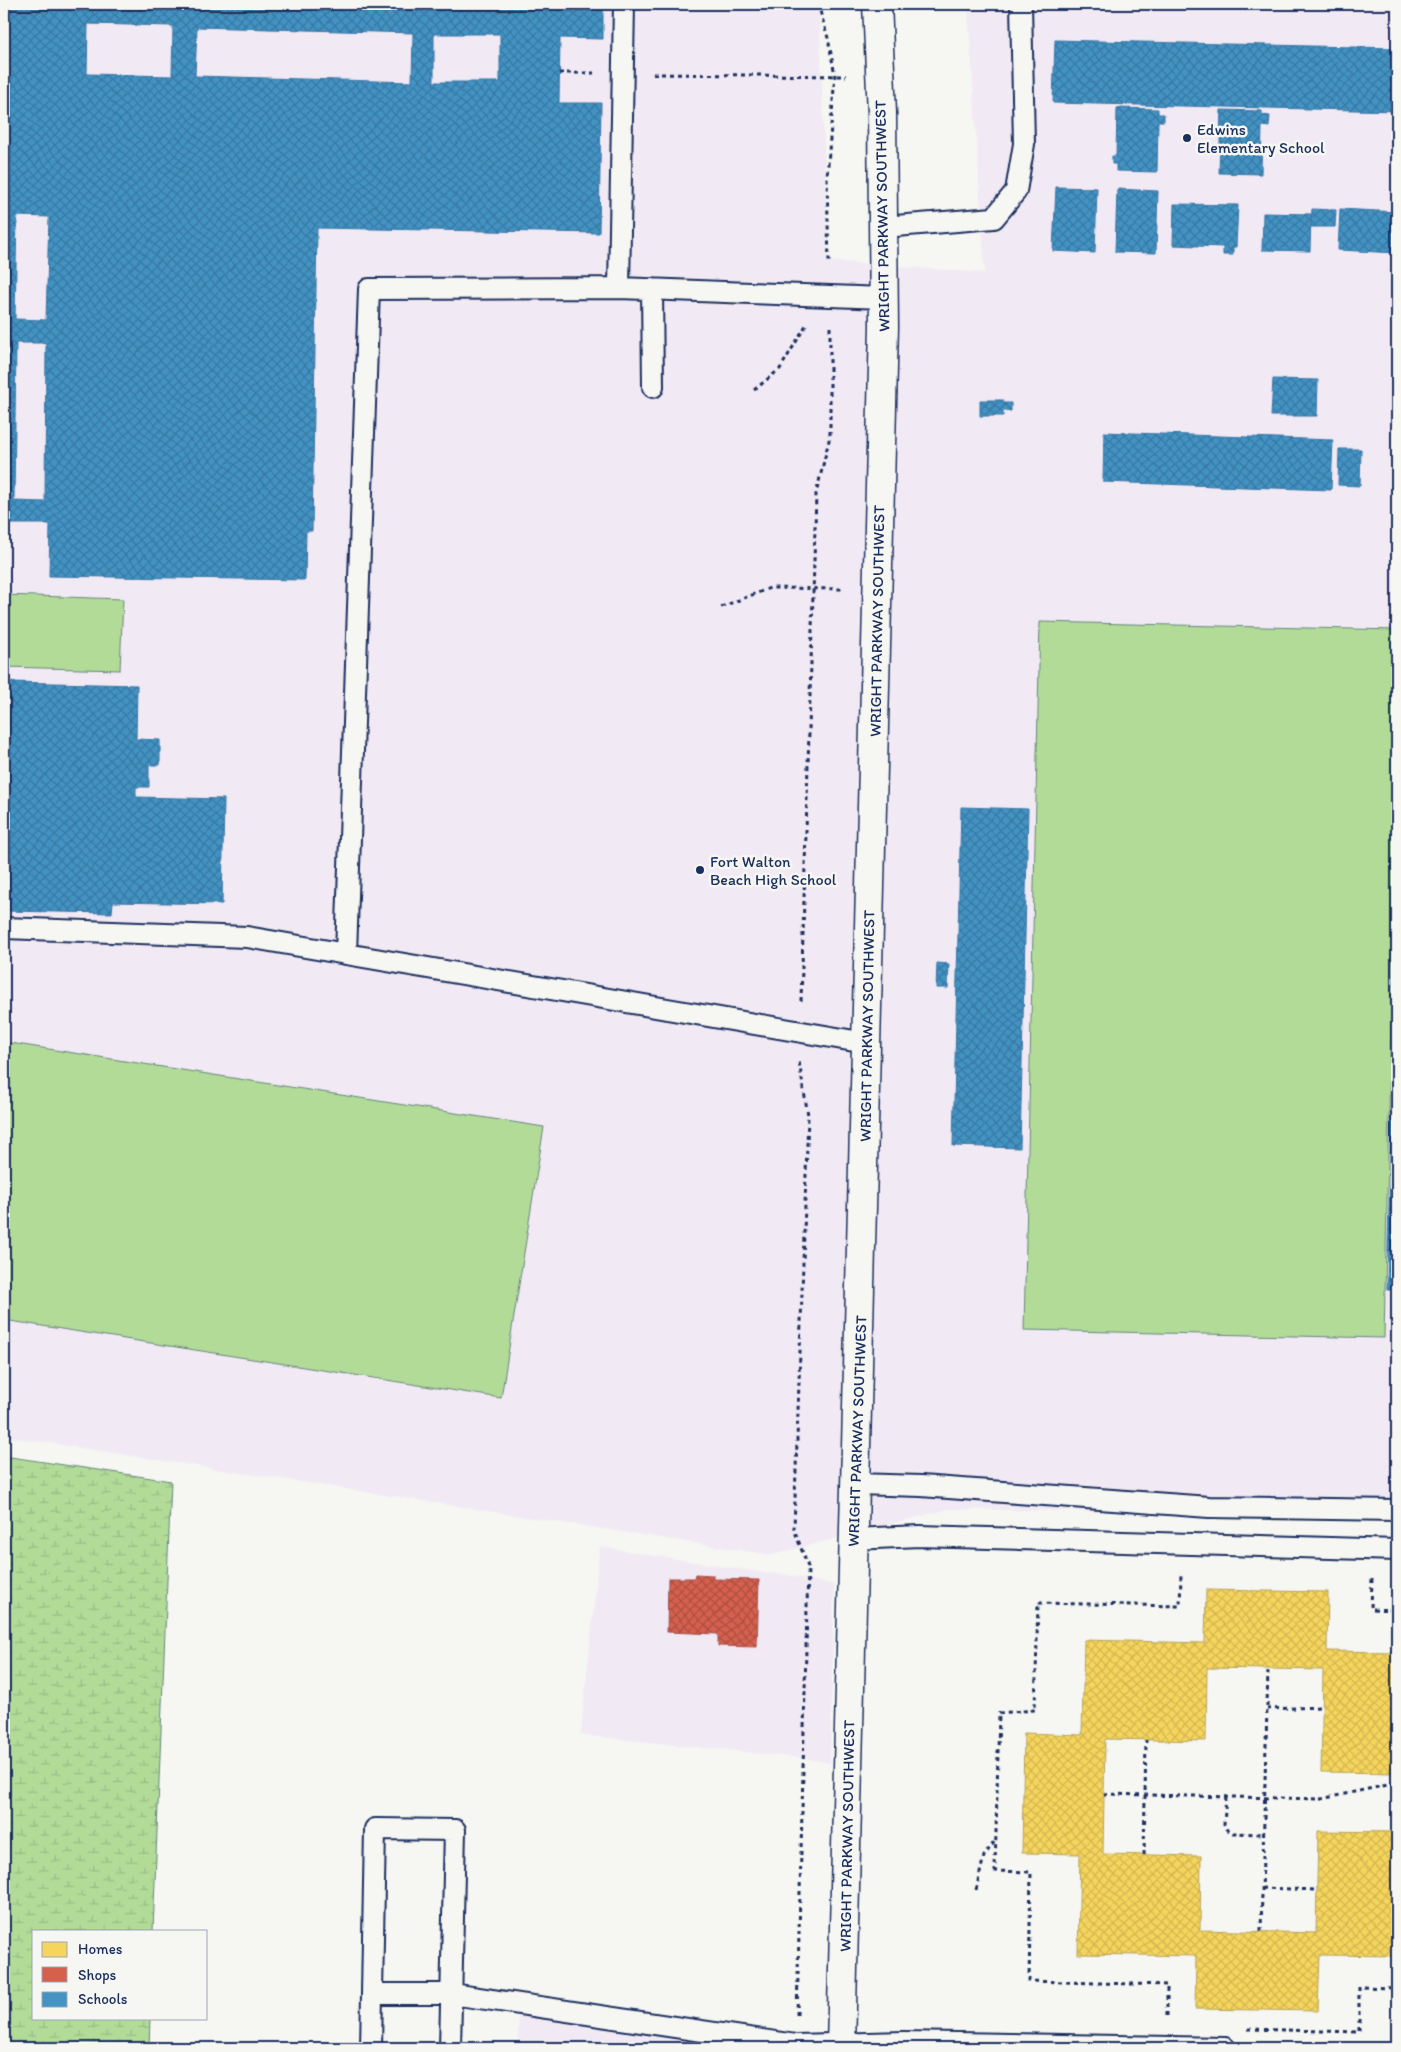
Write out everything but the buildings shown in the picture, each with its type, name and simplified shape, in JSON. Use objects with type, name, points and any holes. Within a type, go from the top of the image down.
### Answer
[{"type":"street","name":"WRIGHT PARKWAY SOUTHWEST","points":[[842,2046],[884,298],[877,4]]},
{"type":"lane","points":[[619,288],[624,4]]},
{"type":"lane","points":[[883,227],[994,218],[1016,190],[1024,144],[1021,4]]},
{"type":"lane","points":[[346,954],[369,289],[619,288],[884,298]]},
{"type":"lane","points":[[652,290],[653,387]]},
{"type":"lane","points":[[4,928],[246,937],[866,1043]]},
{"type":"lane","points":[[856,1484],[921,1486],[1210,1507],[1397,1510]]},
{"type":"lane","points":[[854,1539],[919,1536],[1397,1550]]},
{"type":"lane","points":[[371,2048],[375,1829],[455,1830],[450,2048]]},
{"type":"lane","points":[[372,1994],[452,1994],[796,2045],[842,2046],[904,2042],[1225,2048]]},
{"type":"path","points":[[559,73],[880,76]]},
{"type":"path","points":[[754,390],[780,368],[808,322]]},
{"type":"path","points":[[721,607],[770,588],[878,591]]},
{"type":"path","points":[[1167,2019],[1167,1985],[1029,1980],[1031,1872],[995,1871],[999,1713],[1035,1710],[1038,1603],[1180,1606],[1181,1572]]},
{"type":"path","points":[[1372,1577],[1371,1609],[1397,1610]]},
{"type":"path","points":[[1261,1931],[1268,1669]]},
{"type":"path","points":[[1267,1709],[1322,1707]]},
{"type":"path","points":[[1144,1855],[1146,1740]]},
{"type":"path","points":[[1104,1794],[1321,1799],[1397,1784]]},
{"type":"path","points":[[1226,1797],[1224,1824],[1226,1829],[1233,1833],[1263,1834]]},
{"type":"path","points":[[976,1890],[984,1856],[996,1840]]},
{"type":"path","points":[[1262,1888],[1317,1890]]},
{"type":"path","points":[[1244,2029],[1359,2032],[1359,1987],[1397,1988]]},
{"type":"shaded area","name":"Fort Walton Beach High School","points":[[4,4],[819,4],[828,261],[985,273],[968,4],[1397,4],[1397,1517],[948,1509],[772,1555],[4,1436]]},
{"type":"shaded area","points":[[600,1547],[770,1574],[778,1573],[834,1585],[830,1763],[803,1758],[581,1735]]},
{"type":"shaded area","points":[[519,2001],[802,2048],[518,2048]]},
{"type":"green space","points":[[4,595],[123,599],[120,670],[4,667]]},
{"type":"green space","points":[[1040,622],[1397,630],[1397,745],[1384,1338],[1024,1330]]},
{"type":"green space","points":[[4,1042],[544,1127],[501,1398],[4,1320]]},
{"type":"green space","points":[[4,1456],[171,1481],[153,1930],[32,1930],[32,2020],[150,2020],[149,2048],[4,2048]]},
{"type":"place","name":"Edwins Elementary School","points":[[1187,138]]},
{"type":"place","name":"Fort Walton Beach High School","points":[[700,870]]}]
